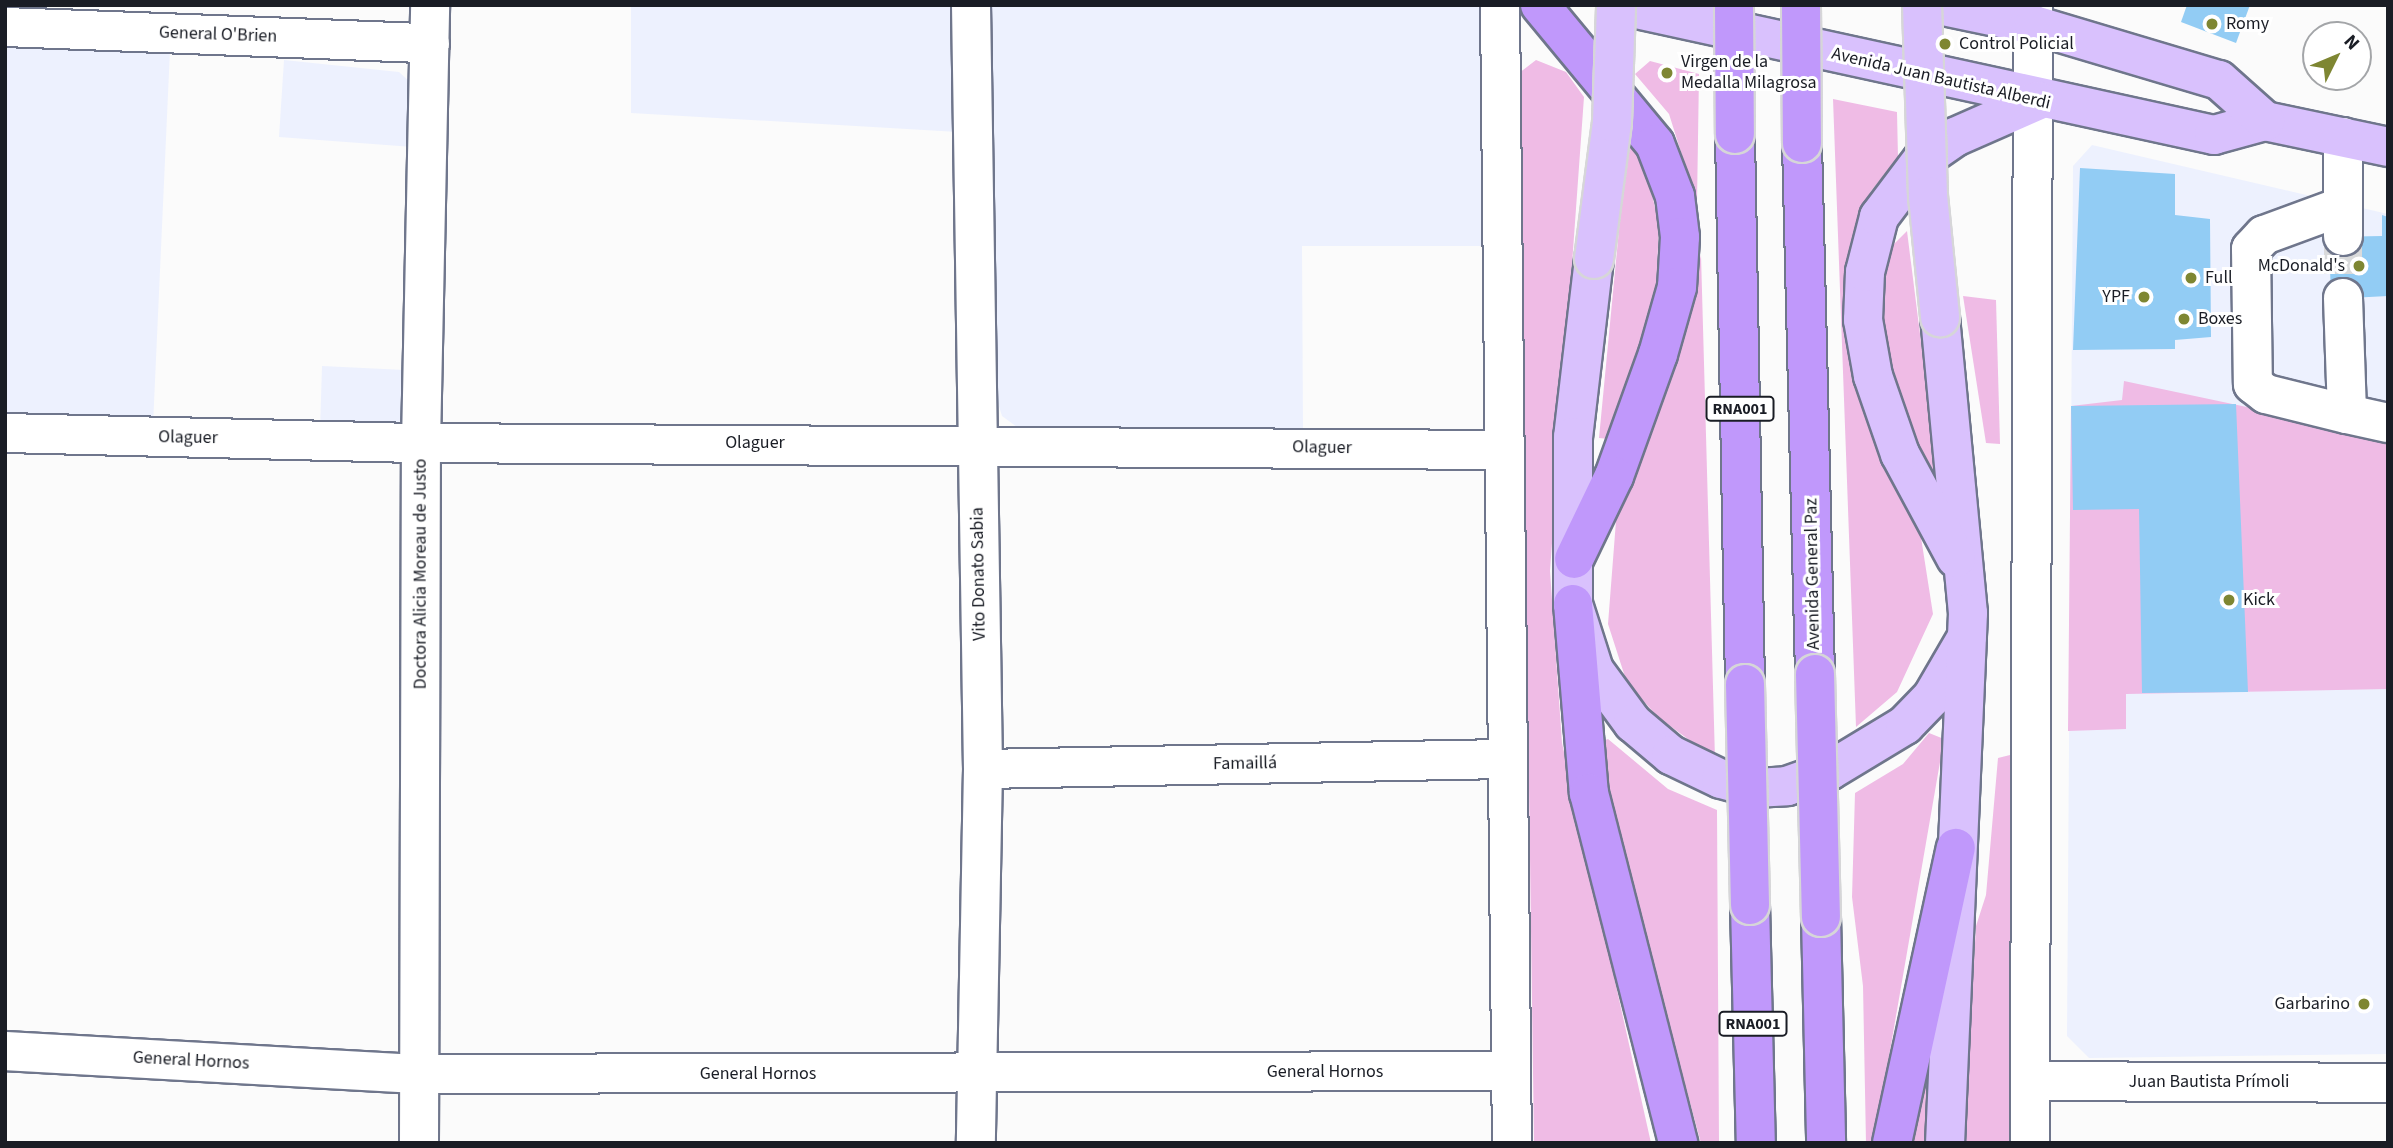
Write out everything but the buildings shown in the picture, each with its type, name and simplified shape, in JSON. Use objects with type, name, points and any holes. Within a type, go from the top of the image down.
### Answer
[{"type":"highway","points":[[1540,5],[1655,144],[1675,195],[1680,237],[1669,321],[1614,476],[1574,559]]},
{"type":"highway","name":"RNA001","points":[[1734,5],[1745,684],[1756,1143]]},
{"type":"highway","name":"Avenida General Paz","points":[[1801,5],[1826,1143]]},
{"type":"highway","points":[[1573,604],[1589,793],[1678,1143]]},
{"type":"highway","points":[[1892,1143],[1956,848]]},
{"type":"main road","points":[[1617,5],[1612,122],[1573,437],[1573,604],[1594,670],[1633,723],[1671,755],[1754,788],[1787,786],[1829,771],[1905,725],[1932,697],[1968,637]]},
{"type":"main road","name":"Avenida Juan Bautista Alberdi","points":[[1617,5],[2037,101],[2214,135],[2264,121],[2388,147]]},
{"type":"main road","points":[[1922,5],[1928,197],[1968,637],[1956,848],[1945,1143]]},
{"type":"main road","points":[[1938,5],[2026,12],[2219,80],[2264,121]]},
{"type":"main road","points":[[1964,572],[1900,454],[1873,376],[1863,320],[1865,272],[1879,217],[1922,160],[1955,136],[2037,101]]},
{"type":"street","name":"Doctora Alicia Moreau de Justo","points":[[419,1143],[421,443],[430,5]]},
{"type":"street","name":"Vito Donato Sabia","points":[[971,5],[983,768],[976,1143]]},
{"type":"street","points":[[1500,5],[1512,1143]]},
{"type":"street","points":[[2026,12],[2037,101],[2030,1143]]},
{"type":"street","name":"General O'Brien","points":[[5,27],[430,43]]},
{"type":"street","points":[[2343,137],[2343,221],[2264,235],[2251,249],[2253,384],[2266,394],[2388,423]]},
{"type":"street","points":[[2343,298],[2347,414]]},
{"type":"street","name":"Olaguer","points":[[5,433],[421,443],[976,443],[1504,450]]},
{"type":"street","name":"Famaillá","points":[[983,768],[1506,759]]},
{"type":"street","name":"General Hornos","points":[[5,1051],[420,1074],[1511,1071]]},
{"type":"street","name":"Juan Bautista Prímoli","points":[[2030,1082],[2388,1083]]},
{"type":"shaded area","points":[[631,5],[957,5],[958,132],[631,113]]},
{"type":"shaded area","points":[[988,5],[1478,5],[1484,28],[1485,246],[1302,246],[1303,429],[1024,432],[1002,416],[998,403]]},
{"type":"shaded area","points":[[5,41],[170,50],[153,425],[5,415]]},
{"type":"shaded area","points":[[284,60],[399,72],[410,82],[413,147],[279,137]]},
{"type":"shaded area","points":[[1536,60],[1566,72],[1584,97],[1550,571],[1562,743],[1651,1143],[1534,1143],[1519,73]]},
{"type":"shaded area","points":[[1650,61],[1699,74],[1697,203],[1669,114],[1635,74]]},
{"type":"shaded area","points":[[1833,99],[1897,112],[1898,158],[1871,191],[1850,244],[1847,309],[1884,451],[1920,531],[1933,614],[1897,692],[1856,727]]},
{"type":"shaded area","points":[[1628,136],[1644,159],[1659,225],[1656,291],[1609,439],[1599,438]]},
{"type":"shaded area","points":[[2092,145],[2388,214],[2388,1054],[2089,1058],[2067,1036],[2073,166]]},
{"type":"shaded area","points":[[1907,231],[1937,469],[1928,470],[1891,382],[1883,323],[1886,267],[1892,246]]},
{"type":"shaded area","points":[[1701,255],[1715,759],[1658,717],[1627,683],[1608,624],[1616,521],[1677,353]]},
{"type":"shaded area","points":[[1963,296],[1996,300],[2000,444],[1986,443]]},
{"type":"shaded area","points":[[322,366],[405,370],[401,420],[392,428],[320,430]]},
{"type":"shaded area","name":"Kick","points":[[2124,381],[2388,437],[2388,689],[2126,694],[2126,729],[2068,731],[2071,406],[2122,400]]},
{"type":"shaded area","points":[[1929,733],[1944,739],[1874,1143],[1866,1143],[1863,986],[1852,897],[1855,793],[1903,764]]},
{"type":"shaded area","points":[[1608,739],[1668,789],[1717,810],[1719,1143],[1701,1143],[1628,876],[1600,742]]},
{"type":"shaded area","points":[[2010,755],[2011,1143],[1963,1143],[1976,926],[1986,895],[1998,758]]},
{"type":"shaded area","points":[[1931,1038],[1924,1143],[1910,1143]]},
{"type":"tunnel","points":[[2343,236],[2343,298]]},
{"type":"place","name":"Romy","points":[[2212,24]]},
{"type":"place","name":"Control Policial","points":[[1945,44]]},
{"type":"place","name":"Virgen de la Medalla Milagrosa","points":[[1667,73]]},
{"type":"place","name":"McDonald's","points":[[2359,266]]},
{"type":"place","name":"Full","points":[[2191,278]]},
{"type":"place","name":"YPF","points":[[2144,297]]},
{"type":"place","name":"Boxes","points":[[2184,319]]},
{"type":"place","name":"Kick","points":[[2229,600]]},
{"type":"place","name":"Garbarino","points":[[2364,1004]]}]
